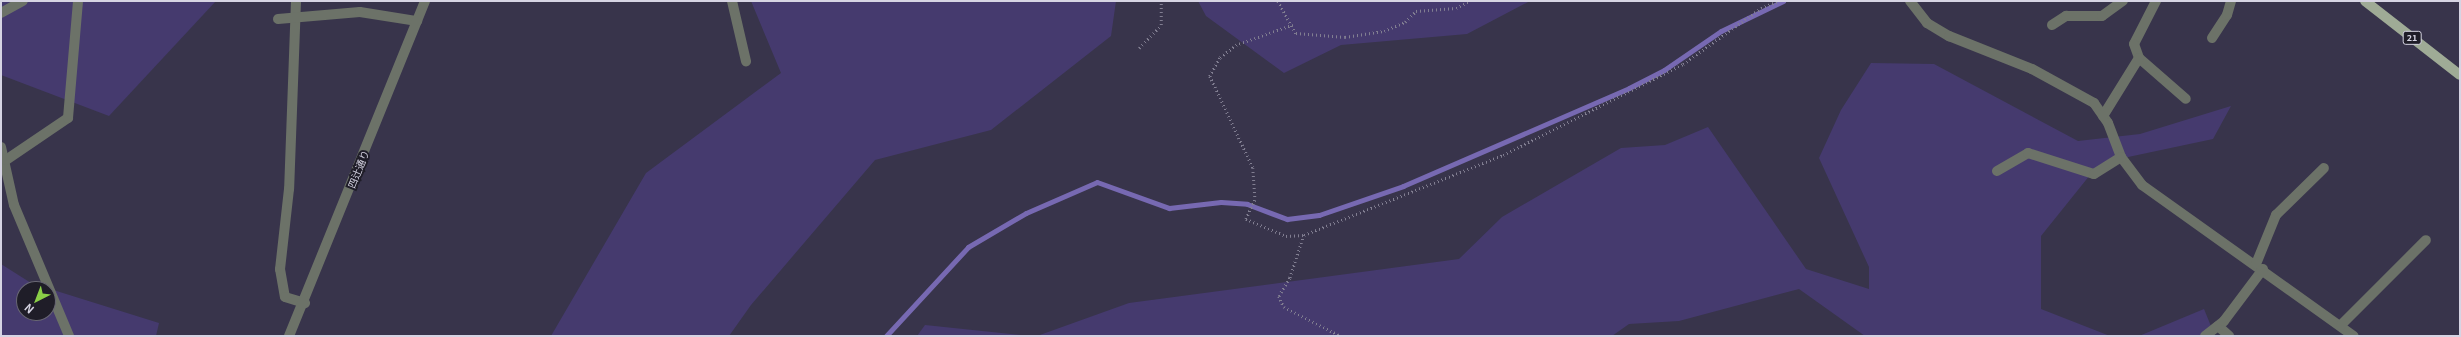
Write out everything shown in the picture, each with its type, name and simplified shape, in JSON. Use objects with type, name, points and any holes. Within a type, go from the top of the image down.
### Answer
[{"type":"main road","name":"21","points":[[2364,1],[2460,75]]},
{"type":"street","points":[[1,13],[23,1]]},
{"type":"street","points":[[6,160],[68,118],[78,1]]},
{"type":"street","points":[[296,1],[289,189],[280,269],[285,297],[304,303]]},
{"type":"street","name":"四辻通り","points":[[289,336],[304,303],[425,1]]},
{"type":"street","points":[[732,1],[746,61]]},
{"type":"street","points":[[1910,1],[1927,23],[1949,36],[2032,69],[2094,103],[2103,116],[2121,157],[2142,185],[2260,266],[2341,324],[2354,336]]},
{"type":"street","points":[[2052,25],[2066,16],[2102,16],[2123,1]]},
{"type":"street","points":[[2156,1],[2134,44],[2139,58],[2186,99]]},
{"type":"street","points":[[2212,38],[2227,15],[2231,1]]},
{"type":"street","points":[[278,19],[296,16],[360,12],[417,21]]},
{"type":"street","points":[[2103,116],[2139,58]]},
{"type":"street","points":[[1,147],[6,160],[14,204],[69,336]]},
{"type":"street","points":[[1997,171],[2028,153],[2094,174],[2121,157]]},
{"type":"street","points":[[2205,336],[2218,326],[2260,266],[2276,215],[2324,168]]},
{"type":"street","points":[[2341,324],[2426,240]]},
{"type":"street","points":[[2218,326],[2229,336]]},
{"type":"path","points":[[1139,48],[1161,25],[1161,1]]},
{"type":"path","points":[[1278,1],[1293,25],[1296,33],[1318,35],[1376,32],[1405,22],[1416,11],[1456,8],[1470,1]]},
{"type":"path","points":[[1293,25],[1237,45],[1220,58],[1210,76],[1253,168],[1255,200],[1246,219],[1286,236],[1304,235],[1504,155],[1683,64],[1761,8],[1778,1]]},
{"type":"path","points":[[1304,235],[1290,278],[1279,296],[1284,307],[1341,336]]},
{"type":"shaded area","points":[[1,1],[216,1],[109,116],[1,75]]},
{"type":"shaded area","points":[[751,1],[1116,1],[1111,36],[991,130],[875,160],[751,305],[729,336],[551,336],[646,173],[781,73]]},
{"type":"shaded area","points":[[1198,1],[1530,1],[1467,34],[1341,45],[1284,73],[1206,16]]},
{"type":"shaded area","points":[[1871,63],[1934,64],[2078,141],[2140,134],[2231,106],[2213,139],[2114,160],[2090,175],[2041,236],[2041,309],[2110,336],[1865,336],[1799,289],[1679,321],[1629,324],[1612,336],[1037,336],[1129,303],[1459,259],[1502,217],[1621,148],[1665,145],[1708,127],[1806,269],[1869,289],[1869,267],[1819,158],[1841,110]]},
{"type":"shaded area","points":[[1,264],[28,281],[16,281],[16,321],[56,321],[56,291],[159,323],[156,336],[1,336]]},
{"type":"shaded area","points":[[2204,309],[2215,336],[2139,336]]},
{"type":"shaded area","points":[[925,325],[1030,336],[917,336]]},
{"type":"waterway","points":[[886,336],[968,247],[1026,213],[1097,182],[1169,208],[1221,202],[1247,204],[1287,219],[1319,215],[1403,186],[1629,88],[1664,70],[1721,31],[1783,1]]}]
